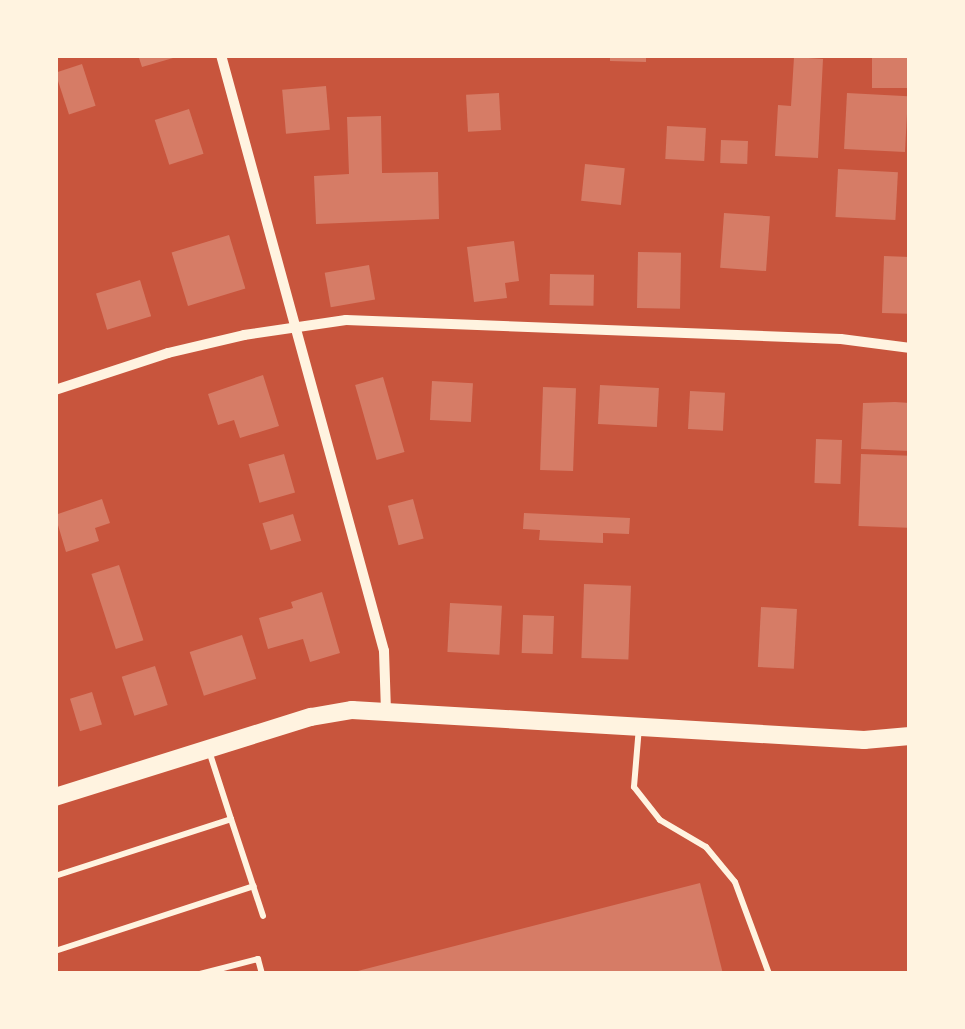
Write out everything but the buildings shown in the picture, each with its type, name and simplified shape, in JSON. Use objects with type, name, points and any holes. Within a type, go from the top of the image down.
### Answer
[{"type":"main road","points":[[55,797],[310,717],[386,710],[864,740],[910,736]]},
{"type":"street","points":[[221,55],[384,652],[386,710]]},
{"type":"street","points":[[55,390],[168,353],[346,320],[841,338],[910,348]]},
{"type":"lane","points":[[639,726],[634,787],[660,820],[706,848],[735,882],[758,932],[769,974]]},
{"type":"lane","points":[[209,748],[263,916]]},
{"type":"lane","points":[[55,876],[231,818]]},
{"type":"lane","points":[[55,951],[254,886]]},
{"type":"lane","points":[[200,974],[258,959],[262,974]]}]
